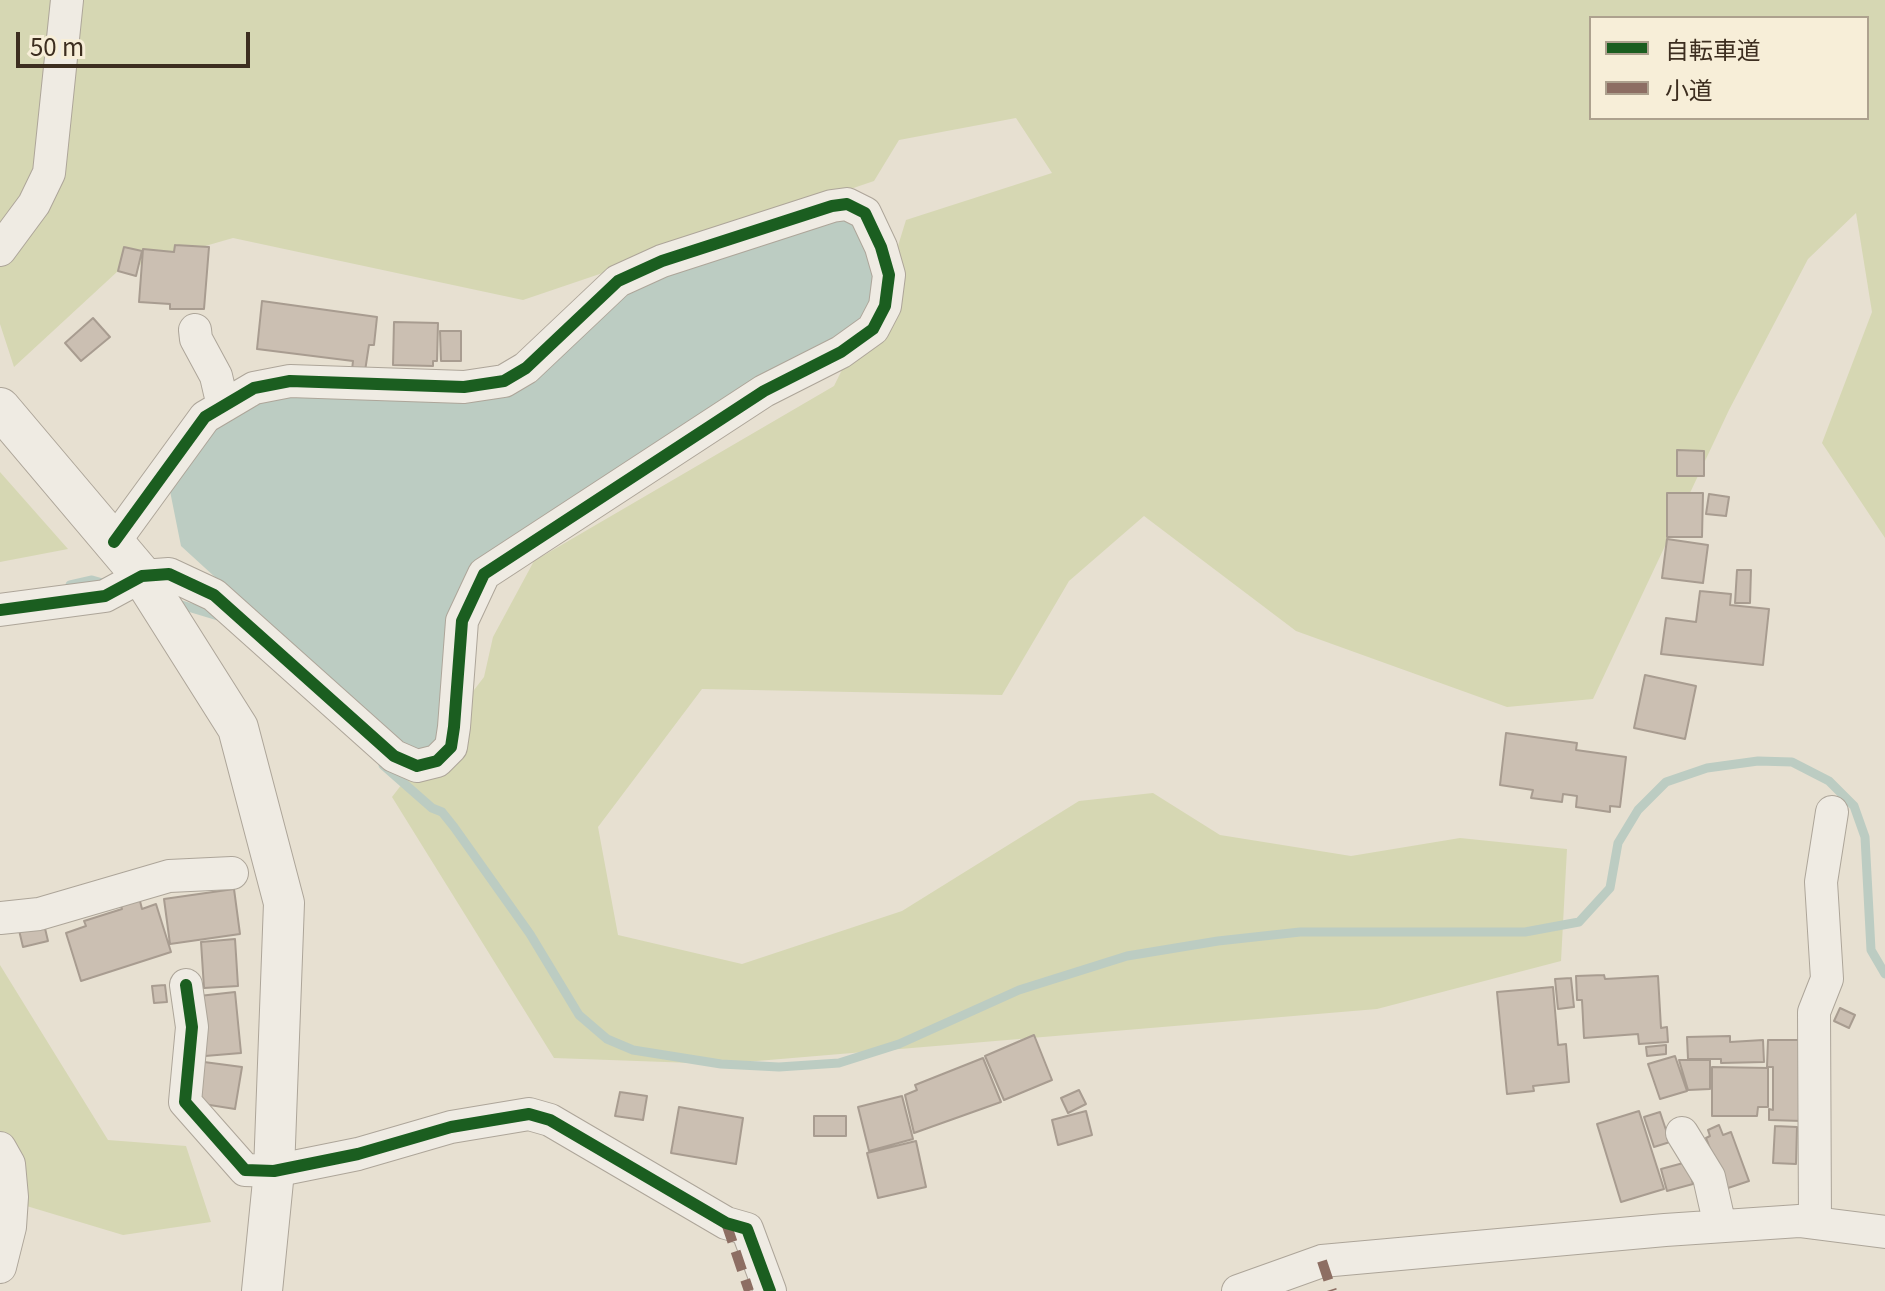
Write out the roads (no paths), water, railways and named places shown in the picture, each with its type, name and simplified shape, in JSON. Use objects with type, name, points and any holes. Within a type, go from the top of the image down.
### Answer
[{"type":"street","points":[[0,250],[34,204],[49,173],[67,0]]},
{"type":"street","points":[[0,610],[105,596],[142,576],[169,574],[214,595],[394,756],[417,766],[437,761],[451,747],[462,621],[484,574],[764,391],[841,352],[873,329],[885,306],[889,275],[865,213],[847,204],[832,206],[662,261],[618,281],[526,368],[504,381],[464,387],[290,381],[254,388],[205,417],[114,542]]},
{"type":"street","points":[[195,330],[196,339],[216,376],[223,406]]},
{"type":"street","points":[[0,408],[142,576],[238,728],[284,903],[274,1171],[262,1291]]},
{"type":"street","points":[[1815,1223],[1814,1012],[1827,979],[1821,882],[1832,812]]},
{"type":"street","points":[[0,918],[39,914],[169,876],[232,873]]},
{"type":"street","points":[[186,985],[192,1041],[185,1102],[245,1170],[274,1171],[358,1154],[451,1127],[529,1114],[550,1120],[726,1223],[747,1229],[770,1291]]},
{"type":"street","points":[[1682,1133],[1709,1177],[1720,1226]]},
{"type":"street","points":[[0,1148],[9,1164],[12,1197],[10,1227],[0,1267]]},
{"type":"street","points":[[1238,1291],[1322,1261],[1720,1226],[1815,1223],[1885,1232]]},
{"type":"waterway","points":[[70,585],[92,580],[106,584]]},
{"type":"waterway","points":[[175,603],[218,616]]},
{"type":"waterway","points":[[383,765],[432,808],[442,812],[454,827],[530,934],[579,1015],[607,1039],[633,1050],[721,1064],[779,1067],[839,1063],[899,1044],[1019,990],[1127,956],[1300,932],[1525,932],[1579,922],[1610,888],[1618,843],[1638,810],[1666,782],[1707,768],[1758,761],[1792,762],[1829,781],[1854,806],[1865,837],[1871,950],[1885,974]]}]
